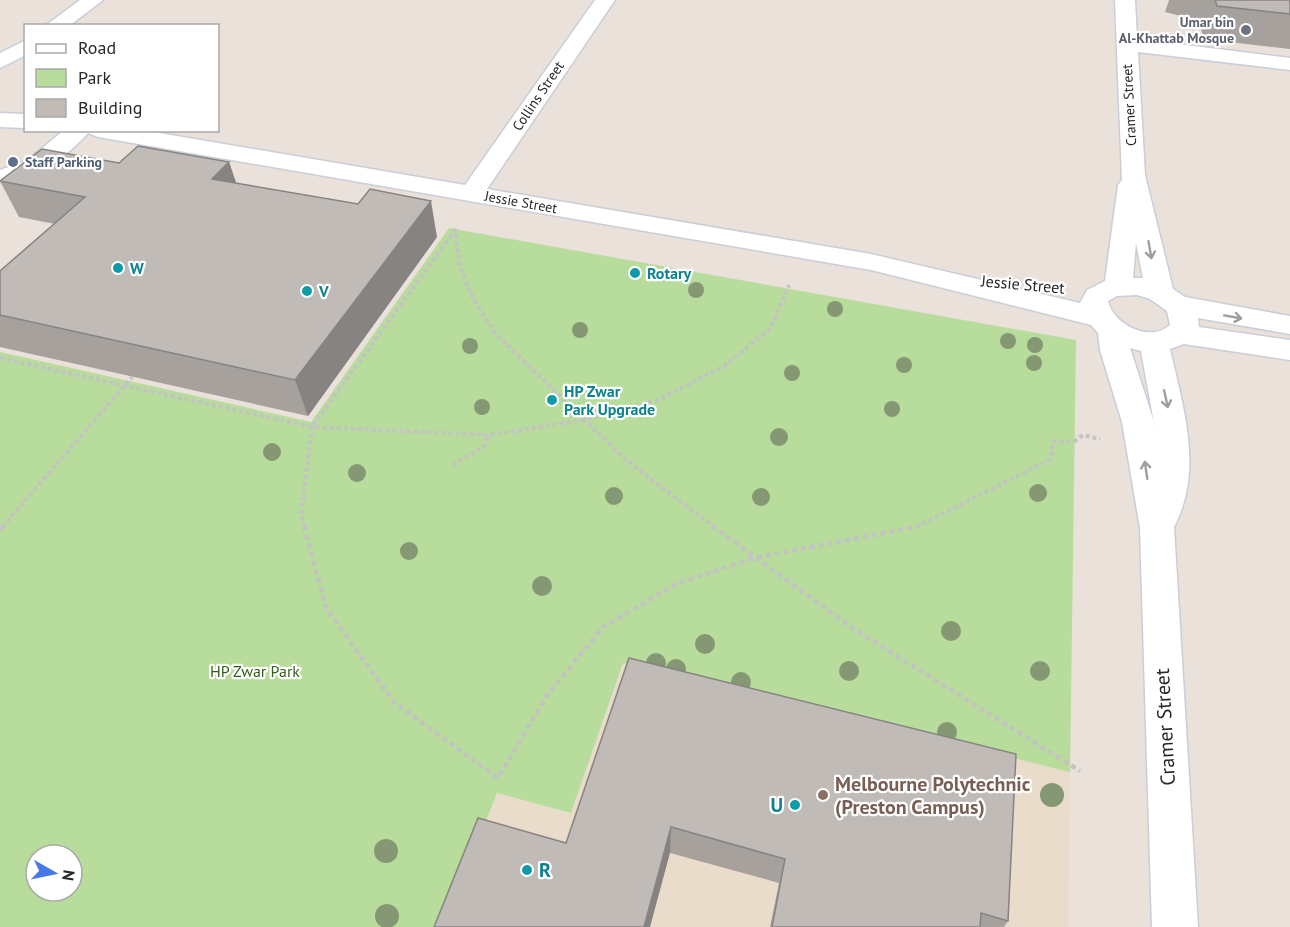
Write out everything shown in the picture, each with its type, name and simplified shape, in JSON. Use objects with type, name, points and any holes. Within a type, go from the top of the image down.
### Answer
[{"type":"street","points":[[58,24],[93,0]]},
{"type":"street","name":"Collins Street","points":[[471,194],[605,0]]},
{"type":"street","name":"Cramer Street","points":[[1125,0],[1132,175],[1108,306],[1115,350],[1138,422],[1157,528],[1175,927]]},
{"type":"street","points":[[1127,44],[1290,64]]},
{"type":"street","points":[[1,62],[24,47]]},
{"type":"street","points":[[0,111],[16,120]]},
{"type":"street","points":[[6,176],[37,165],[77,132]]},
{"type":"street","name":"Jessie Street","points":[[110,132],[872,262],[943,278],[1108,306]]},
{"type":"street","name":"Cramer Street","points":[[1132,175],[1169,299],[1185,320],[1167,338],[1167,406],[1173,452],[1171,477],[1157,528]]},
{"type":"street","points":[[1290,325],[1169,299],[1139,286],[1108,306],[1132,339],[1167,338],[1290,350]]},
{"type":"path","points":[[1075,441],[1053,442],[1051,459],[918,527],[754,558],[676,584],[603,627],[547,696],[498,778],[393,702],[326,608],[300,514],[312,427],[456,228],[460,268],[474,300],[495,333],[582,420],[626,460],[754,558],[854,629],[1080,771]]},
{"type":"path","points":[[0,357],[312,427],[490,435],[582,420],[658,400],[724,366],[771,328],[789,285]]},
{"type":"path","points":[[0,531],[132,377]]},
{"type":"path","points":[[453,465],[483,447],[490,435]]},
{"type":"shaded area","name":"Melbourne Polytechnic (Preston Campus)","points":[[623,663],[1070,772],[1068,927],[444,927],[497,793],[571,813]]},
{"type":"green space","name":"HP Zwar Park","points":[[449,228],[1076,340],[1070,772],[623,663],[571,813],[497,793],[444,927],[0,927],[0,352],[311,422]]},
{"type":"building","points":[[1215,0],[1290,0],[1290,14],[1217,6]]},
{"type":"building","points":[[138,146],[229,162],[212,179],[358,204],[370,189],[431,201],[295,380],[0,315],[0,271],[85,197],[0,181],[42,149],[119,163]]},
{"type":"building","name":"Melbourne Polytechnic (Preston Campus)","points":[[629,658],[1016,754],[1008,921],[981,913],[980,927],[772,927],[785,859],[671,827],[644,927],[434,927],[478,818],[566,843]]},
{"type":"place","name":"Umar bin Al-Khattab Mosque","points":[[1246,30]]},
{"type":"place","name":"Staff Parking","points":[[13,162]]},
{"type":"place","name":"W","points":[[118,268]]},
{"type":"place","name":"Rotary","points":[[635,273]]},
{"type":"place","name":"V","points":[[307,291]]},
{"type":"place","name":"HP Zwar Park Upgrade","points":[[552,400]]},
{"type":"place","name":"Melbourne Polytechnic (Preston Campus)","points":[[823,795]]},
{"type":"place","name":"U","points":[[795,805]]},
{"type":"place","name":"R","points":[[527,870]]}]
